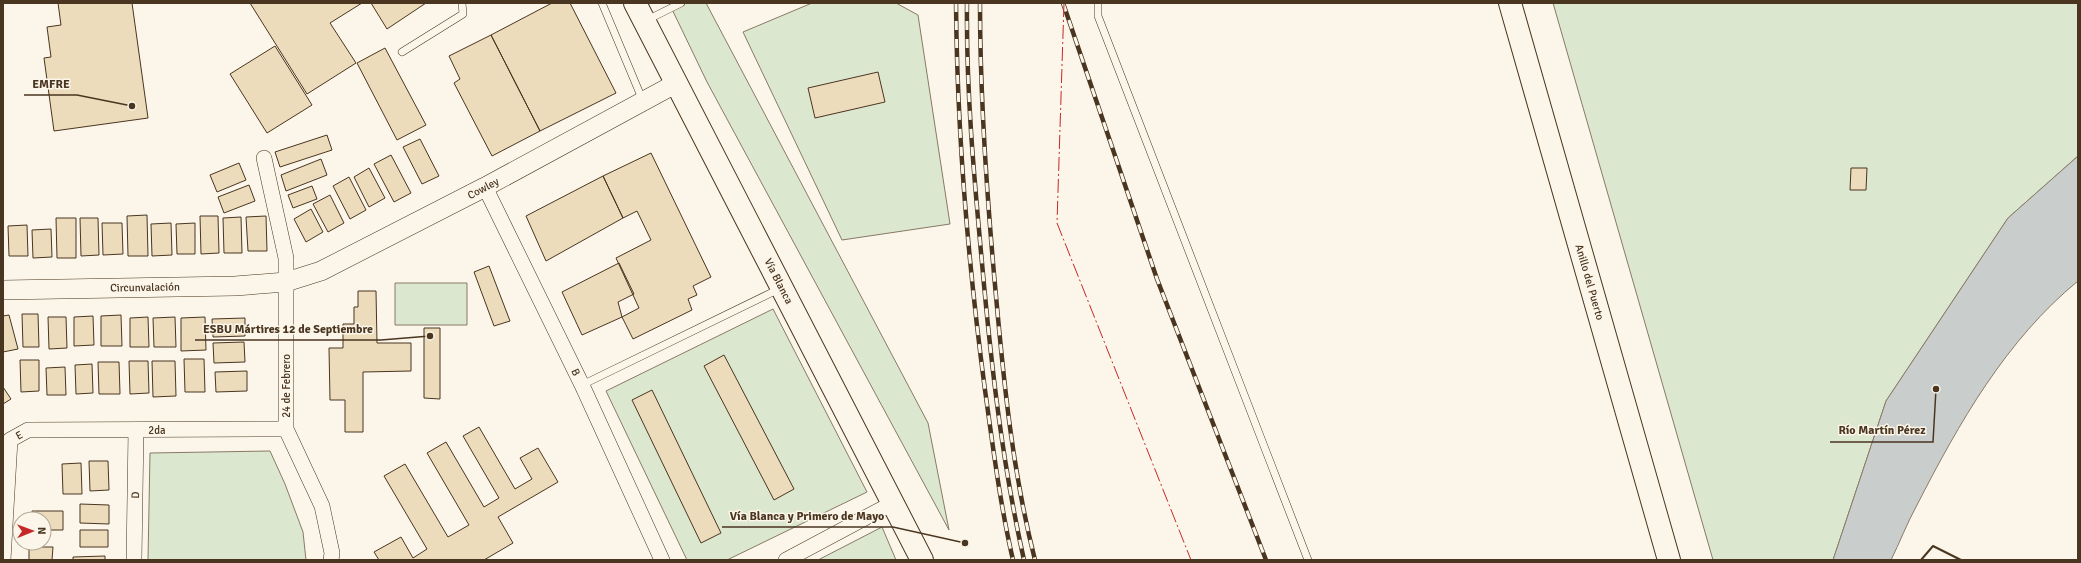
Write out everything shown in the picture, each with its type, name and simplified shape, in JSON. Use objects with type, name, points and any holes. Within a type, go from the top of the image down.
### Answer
[{"type":"main road","name":"Anillo del Puerto","points":[[1510,3],[1669,560]]},
{"type":"main road","name":"Vía Blanca","points":[[639,12],[675,84],[783,287],[922,560]]},
{"type":"street","name":"Cowley","points":[[286,282],[321,271],[485,187],[675,84]]},
{"type":"street","name":"24 de Febrero","points":[[264,158],[286,258],[286,429],[322,506],[332,553],[331,560]]},
{"type":"street","name":"B","points":[[485,187],[582,385],[662,560]]},
{"type":"street","name":"Circunvalación","points":[[3,290],[235,286],[286,282]]},
{"type":"street","name":"2da","points":[[28,430],[286,429]]},
{"type":"street","name":"E","points":[[3,560],[10,440],[28,430]]},
{"type":"street","name":"D","points":[[134,560],[136,430]]},
{"type":"street","points":[[786,560],[893,503]]},
{"type":"lane","points":[[402,52],[463,14],[462,3]]},
{"type":"lane","points":[[602,3],[643,101]]},
{"type":"lane","points":[[639,12],[681,3]]},
{"type":"lane","points":[[1098,3],[1098,16],[1308,560]]},
{"type":"lane","points":[[582,385],[783,287]]},
{"type":"green space","points":[[669,3],[706,3],[928,423],[949,530],[707,82]]},
{"type":"green space","points":[[812,3],[896,3],[918,15],[950,224],[842,240],[743,32]]},
{"type":"green space","points":[[1553,3],[2078,3],[2078,156],[2008,218],[1886,401],[1833,560],[1713,560]]},
{"type":"green space","points":[[395,283],[467,283],[467,325],[395,325]]},
{"type":"green space","points":[[773,309],[867,492],[727,560],[687,560],[606,391]]},
{"type":"green space","points":[[270,451],[285,484],[303,532],[306,560],[148,560],[150,453]]},
{"type":"green space","points":[[882,527],[896,560],[818,560]]},
{"type":"shaded area","points":[[2078,156],[2078,281],[2052,304],[2028,329],[1986,384],[1933,474],[1891,560],[1833,560],[1886,401],[2008,218]]},
{"type":"building","points":[[58,3],[132,3],[148,118],[54,131],[44,58],[51,57],[47,27],[61,25]]},
{"type":"building","points":[[250,3],[362,3],[330,23],[356,63],[307,94]]},
{"type":"building","points":[[371,3],[426,3],[387,29]]},
{"type":"building","points":[[552,3],[570,3],[616,93],[540,131],[491,35]]},
{"type":"building","points":[[491,35],[540,131],[492,156],[454,83],[460,79],[449,56]]},
{"type":"building","points":[[275,46],[312,105],[267,133],[230,74]]},
{"type":"building","points":[[385,48],[426,125],[397,140],[357,63]]},
{"type":"building","points":[[878,72],[885,102],[815,118],[808,88]]},
{"type":"building","points":[[327,135],[332,150],[280,167],[275,152]]},
{"type":"building","points":[[420,139],[439,176],[422,184],[403,147]]},
{"type":"building","points":[[651,153],[711,277],[693,286],[697,295],[688,299],[692,310],[633,339],[622,317],[639,308],[616,258],[651,240],[637,211],[623,218],[603,176]]},
{"type":"building","points":[[391,155],[411,193],[394,202],[374,164]]},
{"type":"building","points":[[321,159],[327,175],[286,191],[281,175]]},
{"type":"building","points":[[239,163],[246,180],[217,192],[210,175]]},
{"type":"building","points":[[369,168],[385,198],[369,207],[354,177]]},
{"type":"building","points":[[1851,168],[1867,168],[1866,190],[1850,190]]},
{"type":"building","points":[[603,176],[623,218],[546,261],[526,216]]},
{"type":"building","points":[[349,177],[366,210],[350,219],[333,186]]},
{"type":"building","points":[[249,185],[255,201],[224,213],[218,197]]},
{"type":"building","points":[[312,186],[317,199],[293,208],[288,195]]},
{"type":"building","points":[[330,195],[344,223],[328,232],[313,204]]},
{"type":"building","points":[[311,209],[323,232],[306,242],[294,219]]},
{"type":"building","points":[[147,215],[148,256],[128,256],[127,216]]},
{"type":"building","points":[[200,216],[218,216],[219,253],[201,254]]},
{"type":"building","points":[[266,216],[267,251],[248,251],[246,217]]},
{"type":"building","points":[[241,217],[242,253],[224,253],[223,218]]},
{"type":"building","points":[[56,218],[76,218],[76,258],[57,258]]},
{"type":"building","points":[[80,218],[98,218],[99,255],[81,256]]},
{"type":"building","points":[[102,223],[122,223],[123,254],[103,255]]},
{"type":"building","points":[[171,223],[172,255],[152,256],[151,224]]},
{"type":"building","points":[[195,223],[195,254],[177,254],[176,224]]},
{"type":"building","points":[[27,225],[28,256],[9,256],[8,226]]},
{"type":"building","points":[[51,229],[52,257],[33,258],[32,230]]},
{"type":"building","points":[[619,263],[634,294],[618,302],[622,317],[582,335],[562,292]]},
{"type":"building","points":[[489,266],[510,321],[494,326],[474,272]]},
{"type":"building","points":[[358,291],[376,291],[377,343],[411,343],[411,371],[363,372],[363,432],[345,432],[345,400],[330,400],[329,348],[343,348],[343,324],[354,324],[354,307],[358,307]]},
{"type":"building","points":[[22,314],[38,314],[39,347],[23,347]]},
{"type":"building","points":[[9,315],[18,349],[3,352],[3,316]]},
{"type":"building","points":[[121,315],[122,346],[101,346],[101,316]]},
{"type":"building","points":[[93,316],[94,345],[74,346],[74,317]]},
{"type":"building","points":[[48,317],[66,317],[67,348],[49,349]]},
{"type":"building","points":[[148,317],[149,347],[130,347],[130,318]]},
{"type":"building","points":[[175,317],[176,347],[154,347],[153,318]]},
{"type":"building","points":[[205,317],[206,350],[181,351],[181,318]]},
{"type":"building","points":[[245,318],[245,336],[213,337],[212,319]]},
{"type":"building","points":[[424,328],[440,328],[440,399],[424,398]]},
{"type":"building","points":[[244,342],[245,362],[214,363],[213,343]]},
{"type":"building","points":[[724,355],[794,489],[774,500],[704,366]]},
{"type":"building","points":[[184,359],[204,359],[205,392],[185,392]]},
{"type":"building","points":[[20,360],[39,360],[39,391],[21,392]]},
{"type":"building","points":[[129,361],[148,361],[149,393],[130,394]]},
{"type":"building","points":[[152,361],[175,361],[176,396],[153,397]]},
{"type":"building","points":[[98,362],[119,362],[120,394],[99,394]]},
{"type":"building","points":[[92,364],[93,393],[76,394],[75,365]]},
{"type":"building","points":[[65,367],[66,395],[47,395],[46,368]]},
{"type":"building","points":[[247,371],[247,391],[216,392],[215,372]]},
{"type":"building","points":[[3,387],[11,399],[3,404]]},
{"type":"building","points":[[652,390],[721,533],[701,543],[632,400]]},
{"type":"building","points":[[479,427],[515,489],[532,479],[520,458],[538,448],[558,482],[498,517],[513,543],[484,560],[379,560],[374,552],[401,537],[413,558],[427,549],[384,476],[405,464],[448,537],[469,525],[427,453],[446,442],[484,507],[499,498],[463,436]]},
{"type":"building","points":[[89,461],[108,461],[109,490],[90,491]]},
{"type":"building","points":[[81,463],[82,494],[63,494],[62,464]]},
{"type":"building","points":[[80,504],[109,505],[109,524],[80,523]]},
{"type":"building","points":[[52,511],[63,511],[63,530],[52,530]]},
{"type":"building","points":[[80,530],[108,530],[108,547],[80,547]]},
{"type":"building","points":[[53,547],[52,560],[29,560],[29,551],[52,551]]},
{"type":"building","points":[[105,556],[105,560],[73,560],[73,557]]},
{"type":"railway","points":[[956,3],[961,148],[973,294],[994,454],[1004,518],[1013,560]]},
{"type":"railway","points":[[967,3],[971,133],[989,338],[1003,449],[1024,560]]},
{"type":"railway","points":[[980,3],[981,76],[985,150],[999,329],[1015,462],[1027,528],[1035,560]]},
{"type":"railway","points":[[1063,3],[1157,279],[1266,560]]},
{"type":"wall","points":[[1921,560],[1933,546],[1961,560]]},
{"type":"power","points":[[1064,3],[1057,223],[1191,560]]},
{"type":"place","name":"EMFRE","points":[[132,106]]},
{"type":"place","name":"ESBU Mártires 12 de Septiembre","points":[[430,336]]},
{"type":"place","name":"Río Martín Pérez","points":[[1936,389]]},
{"type":"place","name":"Vía Blanca y Primero de Mayo","points":[[965,543]]}]
